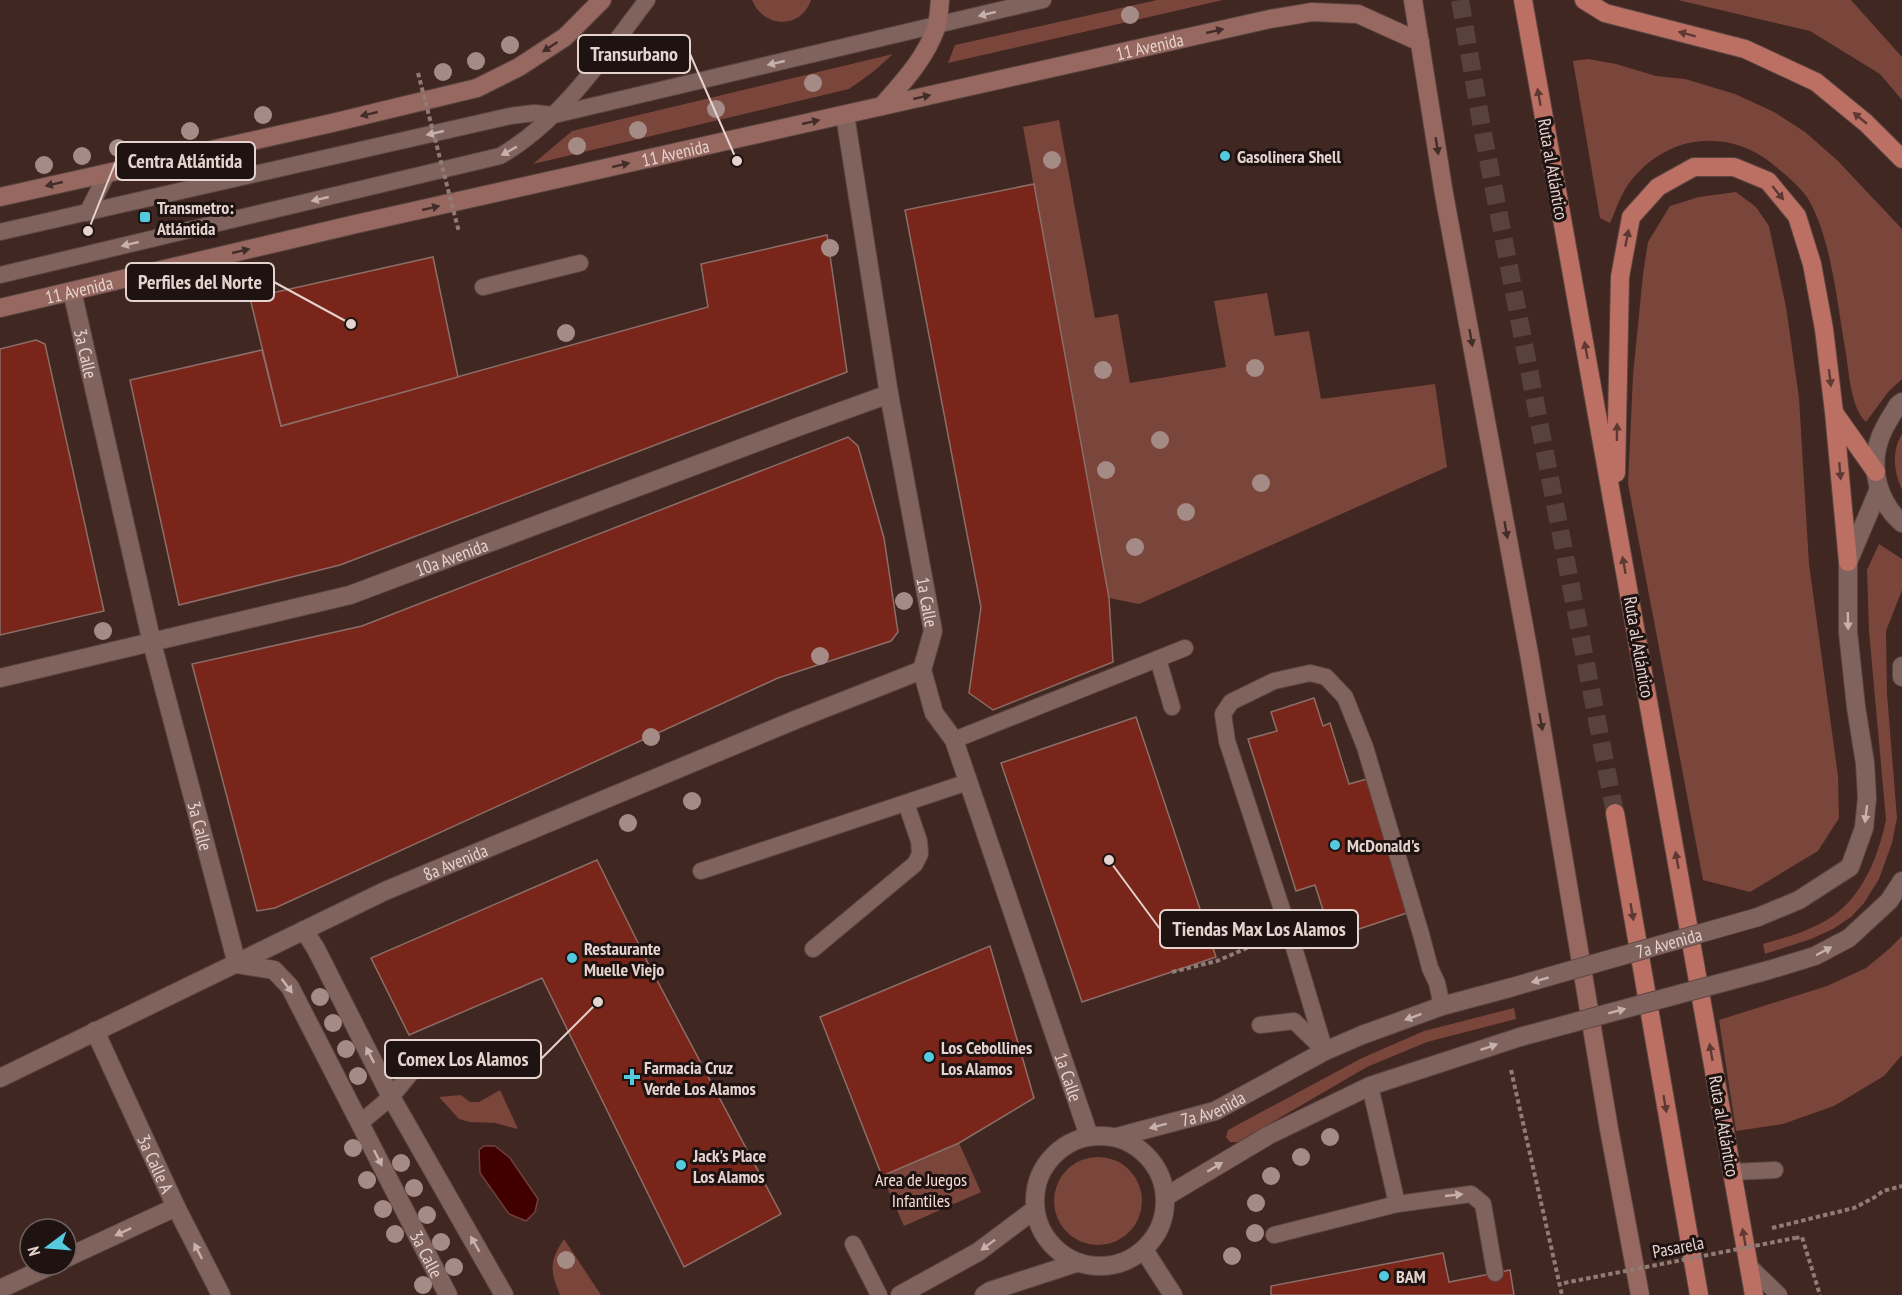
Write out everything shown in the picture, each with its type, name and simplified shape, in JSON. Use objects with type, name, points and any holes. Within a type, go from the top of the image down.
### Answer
[{"type":"highway","name":"Ruta al Atlántico","points":[[1523,0],[1754,1295]]},
{"type":"highway","points":[[1584,0],[1605,13],[1744,50],[1816,82],[1866,123],[1902,159]]},
{"type":"highway","points":[[1615,511],[1620,277],[1631,217],[1658,187],[1694,167],[1734,167],[1768,181],[1797,216],[1814,275],[1824,329],[1848,562]]},
{"type":"highway","points":[[1834,412],[1877,480]]},
{"type":"highway","points":[[1615,813],[1699,1295]]},
{"type":"main road","points":[[0,197],[332,123],[477,88],[519,67],[565,37],[598,5],[611,0]]},
{"type":"main road","points":[[882,106],[919,62],[937,26],[940,0]]},
{"type":"main road","points":[[1413,0],[1444,194],[1530,659],[1607,1117],[1640,1295]]},
{"type":"main road","name":"11 Avenida","points":[[0,308],[356,224],[1270,19],[1312,12],[1358,14],[1420,42]]},
{"type":"street","name":"1a Calle","points":[[845,115],[890,394],[933,631],[922,670],[934,713],[954,740],[1089,1136]]},
{"type":"street","name":"3a Calle","points":[[72,291],[152,643],[237,964],[274,970],[290,987],[448,1295]]},
{"type":"street","name":"10a Avenida","points":[[0,678],[350,595],[890,394]]},
{"type":"street","name":"7a Avenida","points":[[1118,1137],[1215,1111],[1325,1051],[1442,1006],[1758,917],[1799,900],[1850,867],[1864,828],[1868,798],[1848,632],[1848,562],[1877,480],[1876,454],[1880,437],[1902,402]]},
{"type":"street","points":[[1877,480],[1886,506],[1902,524]]},
{"type":"street","points":[[1902,666],[1902,677]]},
{"type":"street","name":"8a Avenida","points":[[0,1078],[385,891],[795,720],[922,670]]},
{"type":"street","points":[[1165,1197],[1269,1135],[1370,1086],[1520,1037],[1815,956],[1849,938],[1889,902],[1902,881]]},
{"type":"street","points":[[304,930],[316,949],[391,1097],[504,1295]]},
{"type":"street","name":"3a Calle A","points":[[95,1031],[176,1208],[220,1295]]},
{"type":"street","points":[[1089,1136],[1118,1137],[1143,1151],[1161,1178],[1165,1197],[1164,1217],[1157,1235],[1144,1250],[1129,1260],[1112,1266],[1094,1267],[1076,1263],[1060,1254],[1042,1234],[1034,1209],[1036,1184],[1046,1162],[1065,1145],[1089,1136]]},
{"type":"street","points":[[78,1253],[176,1208]]},
{"type":"street","points":[[900,1295],[978,1252],[1034,1209]]},
{"type":"street","points":[[1144,1250],[1173,1295]]},
{"type":"street","points":[[984,1295],[1076,1263]]},
{"type":"street","points":[[0,1289],[26,1277]]},
{"type":"lane","points":[[0,275],[500,156],[520,145],[554,115],[647,0]]},
{"type":"lane","points":[[0,232],[510,116],[534,113],[554,115],[1043,0]]},
{"type":"lane","points":[[87,213],[108,172]]},
{"type":"lane","points":[[483,287],[580,263]]},
{"type":"lane","points":[[954,740],[1185,648]]},
{"type":"lane","points":[[1158,659],[1172,707]]},
{"type":"lane","points":[[1325,1051],[1289,931],[1227,741],[1223,714],[1231,702],[1274,681],[1310,674],[1326,677],[1345,697],[1365,747],[1442,1006]]},
{"type":"lane","points":[[701,871],[968,782]]},
{"type":"lane","points":[[813,949],[915,864],[920,854],[919,841],[906,803]]},
{"type":"lane","points":[[1260,1025],[1294,1021],[1325,1051]]},
{"type":"lane","points":[[360,1123],[391,1097],[416,1067],[442,1056]]},
{"type":"lane","points":[[1370,1086],[1396,1204]]},
{"type":"lane","points":[[1732,1172],[1775,1170]]},
{"type":"lane","points":[[1274,1235],[1396,1204],[1471,1194],[1483,1204],[1495,1273]]},
{"type":"lane","points":[[853,1244],[879,1295]]},
{"type":"lane","points":[[1749,1266],[1779,1295]]},
{"type":"path","points":[[418,73],[459,232]]},
{"type":"path","points":[[1172,972],[1217,961],[1253,945]]},
{"type":"path","points":[[1518,1104],[1562,1283],[1562,1295]]},
{"type":"path","points":[[1768,1230],[1854,1208],[1883,1191],[1902,1186]]},
{"type":"path","points":[[1768,1237],[1774,1247]]},
{"type":"path","name":"Pasarela","points":[[1562,1283],[1802,1237],[1820,1295]]},
{"type":"green space","points":[[752,0],[811,0],[799,17],[782,22],[764,16]]},
{"type":"green space","points":[[1157,0],[1223,0],[948,63],[955,45]]},
{"type":"green space","points":[[1678,0],[1851,0],[1902,57],[1902,100],[1880,74],[1810,31]]},
{"type":"green space","points":[[893,54],[849,89],[533,164],[572,131]]},
{"type":"green space","points":[[1588,59],[1616,64],[1656,76],[1685,79],[1735,94],[1774,112],[1805,132],[1837,160],[1902,229],[1902,379],[1889,391],[1866,422],[1853,398],[1829,255],[1824,236],[1807,197],[1785,174],[1757,154],[1738,145],[1719,141],[1699,141],[1662,154],[1645,166],[1627,186],[1610,223],[1600,218],[1573,61]]},
{"type":"green space","points":[[1059,120],[1095,318],[1118,314],[1130,383],[1226,367],[1214,301],[1267,293],[1275,336],[1309,331],[1321,399],[1435,384],[1447,467],[1139,604],[1109,598],[1023,127]]},
{"type":"green space","points":[[1736,192],[1756,207],[1769,226],[1786,307],[1799,398],[1809,564],[1838,776],[1839,818],[1818,851],[1750,892],[1703,880],[1628,484],[1633,375],[1648,242],[1670,206],[1699,197]]},
{"type":"green space","points":[[1902,434],[1902,490],[1897,476],[1895,455]]},
{"type":"green space","points":[[1879,544],[1902,559],[1902,590],[1886,631],[1887,694],[1897,818],[1892,843],[1879,879],[1864,903],[1851,917],[1833,929],[1811,939],[1765,954],[1763,944],[1818,925],[1849,902],[1873,863],[1883,834],[1886,820],[1869,631],[1867,570]]},
{"type":"green space","points":[[1902,936],[1902,1055],[1884,1076],[1834,1106],[1783,1124],[1736,1131],[1719,1020],[1827,986],[1866,968]]},
{"type":"green space","points":[[1514,1008],[1516,1019],[1427,1042],[1367,1067],[1238,1142],[1230,1142],[1226,1137],[1228,1130],[1362,1058],[1424,1031]]},
{"type":"green space","points":[[500,1090],[518,1129],[495,1123],[459,1119],[439,1097],[461,1095],[470,1102],[479,1102]]},
{"type":"green space","name":"Area de Juegos Infantiles","points":[[959,1143],[981,1192],[904,1226],[882,1176]]},
{"type":"green space","points":[[1098,1157],[1115,1161],[1129,1170],[1138,1184],[1142,1201],[1138,1218],[1129,1232],[1115,1241],[1098,1245],[1081,1241],[1067,1232],[1058,1218],[1054,1201],[1058,1184],[1067,1170],[1081,1161]]},
{"type":"green space","points":[[564,1239],[601,1295],[560,1295],[554,1279],[553,1266]]},
{"type":"shaded area","points":[[484,1146],[495,1146],[510,1158],[538,1199],[535,1212],[526,1221],[509,1214],[480,1173],[479,1150]]},
{"type":"building","points":[[1034,184],[1109,598],[1113,662],[993,710],[969,693],[981,607],[905,210]]},
{"type":"building","points":[[827,235],[847,372],[340,565],[179,605],[130,380],[262,350],[281,426],[708,307],[701,264]]},
{"type":"building","points":[[433,257],[458,377],[281,426],[250,298]]},
{"type":"building","points":[[36,340],[45,344],[104,611],[0,635],[0,349]]},
{"type":"building","points":[[848,437],[858,446],[884,538],[898,632],[891,641],[778,678],[275,908],[257,911],[192,664],[362,626]]},
{"type":"building","name":"McDonald's","points":[[1314,698],[1323,726],[1330,723],[1349,784],[1367,779],[1410,912],[1332,938],[1315,885],[1296,891],[1248,739],[1277,731],[1271,712]]},
{"type":"building","points":[[1136,717],[1216,957],[1082,1002],[1001,763]]},
{"type":"building","points":[[597,860],[651,969],[781,1214],[684,1267],[542,978],[409,1035],[371,958]]},
{"type":"building","name":"Los Cebollines Los Alamos","points":[[990,946],[1034,1098],[959,1143],[882,1176],[820,1017]]},
{"type":"building","name":"BAM","points":[[1443,1253],[1449,1282],[1510,1270],[1514,1295],[1271,1295],[1271,1286]]},
{"type":"tunnel","points":[[1460,0],[1482,128],[1615,813]]},
{"type":"place","name":"Gasolinera Shell","points":[[1225,156]]},
{"type":"place","name":"Transurbano","points":[[737,161]]},
{"type":"place","name":"Transmetro: Atlántida","points":[[145,217]]},
{"type":"place","name":"Centra Atlántida","points":[[88,231]]},
{"type":"place","name":"Perfiles del Norte","points":[[351,324]]},
{"type":"place","name":"McDonald's","points":[[1335,845]]},
{"type":"place","name":"Tiendas Max Los Alamos","points":[[1109,860]]},
{"type":"place","name":"Restaurante Muelle Viejo","points":[[572,958]]},
{"type":"place","name":"Comex Los Alamos","points":[[598,1002]]},
{"type":"place","name":"Los Cebollines Los Alamos","points":[[929,1057]]},
{"type":"place","name":"Farmacia Cruz Verde Los Alamos","points":[[632,1077]]},
{"type":"place","name":"Jack's Place Los Alamos","points":[[681,1165]]},
{"type":"place","name":"BAM","points":[[1384,1276]]}]
